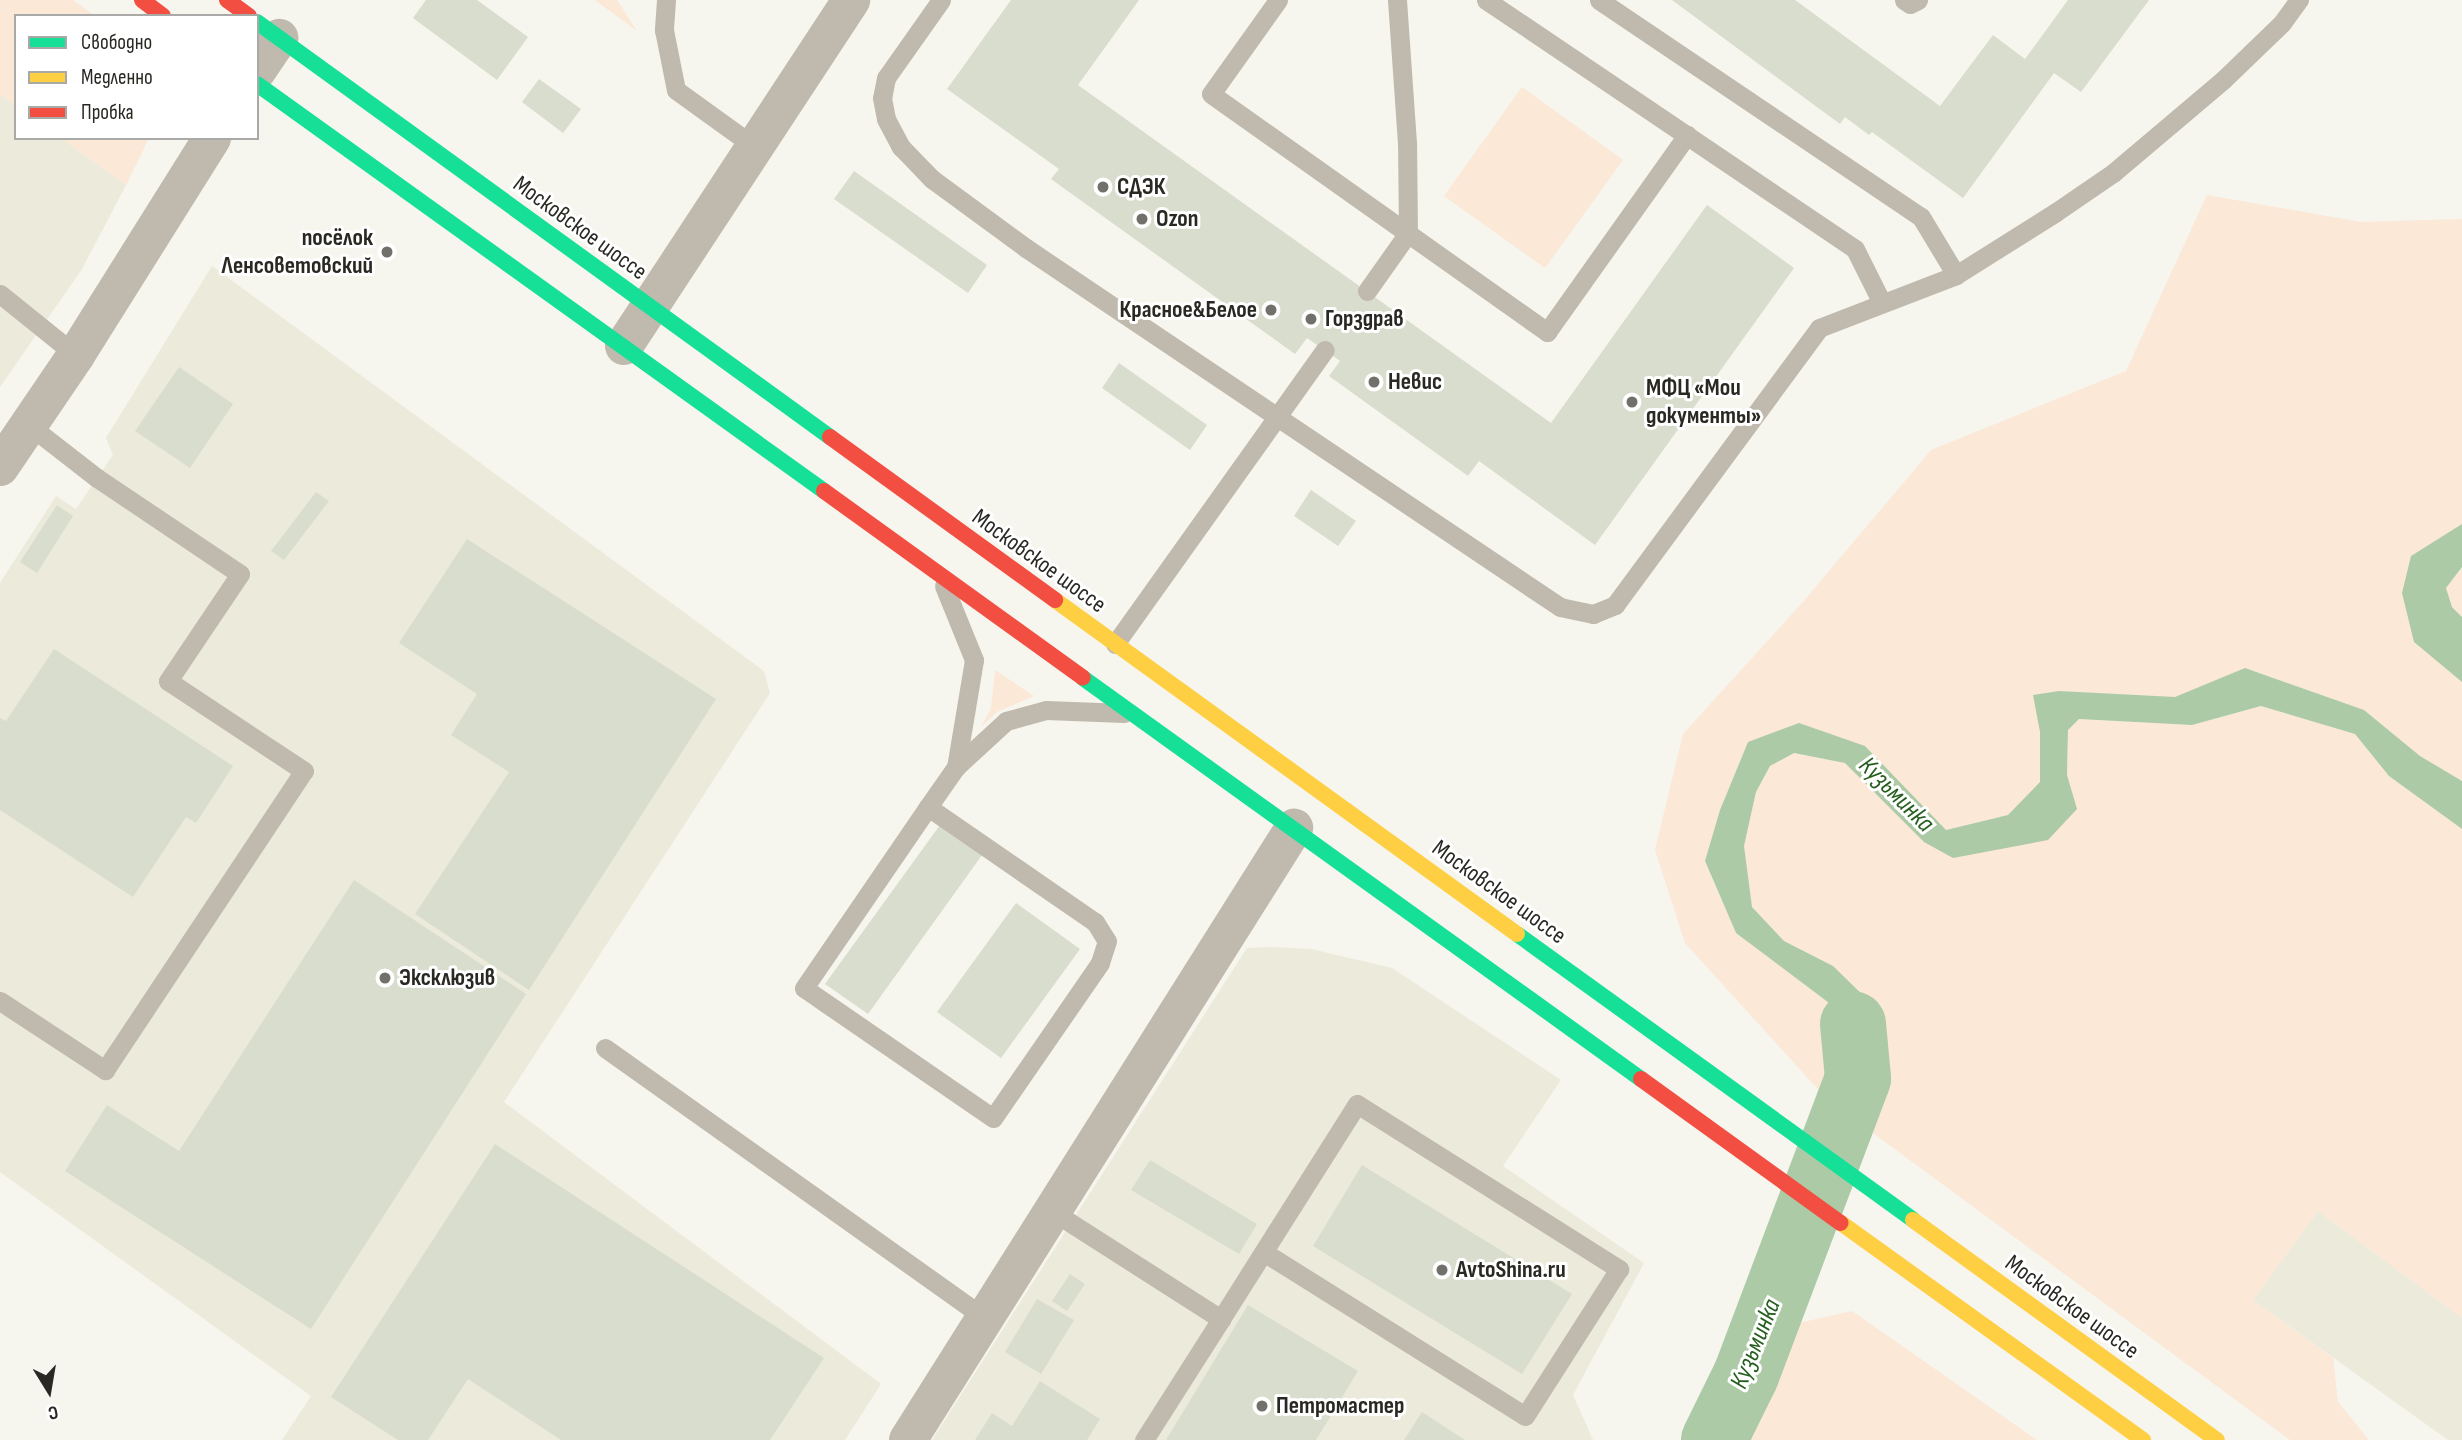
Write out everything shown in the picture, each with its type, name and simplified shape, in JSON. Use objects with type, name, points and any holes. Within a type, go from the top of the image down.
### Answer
[{"type":"highway","points":[[142,0],[160,14]]},
{"type":"highway","points":[[227,0],[246,14]]},
{"type":"highway","name":"Московское шоссе","points":[[268,30],[2217,1440]]},
{"type":"highway","points":[[259,85],[1137,714],[2143,1440]]},
{"type":"street","points":[[624,346],[851,0]]},
{"type":"street","points":[[259,64],[268,30]]},
{"type":"street","points":[[0,467],[76,355],[211,140]]},
{"type":"street","points":[[908,1440],[1294,828]]},
{"type":"lane","points":[[666,0],[664,30],[676,90],[755,147]]},
{"type":"lane","points":[[941,0],[886,78],[882,98],[886,119],[901,147],[932,179],[1026,247],[1560,607],[1593,614],[1615,605],[1819,328],[1956,275],[2113,173],[2223,80],[2282,23],[2299,0]]},
{"type":"lane","points":[[1278,0],[1211,94],[1547,332],[1687,135]]},
{"type":"lane","points":[[1367,291],[1408,233],[1407,144],[1397,0]]},
{"type":"lane","points":[[1486,0],[1855,249],[1882,303]]},
{"type":"lane","points":[[1599,0],[1921,217],[1956,275]]},
{"type":"lane","points":[[1904,0],[1910,4],[1918,0]]},
{"type":"lane","points":[[0,294],[76,355]]},
{"type":"lane","points":[[1115,644],[1325,351]]},
{"type":"lane","points":[[0,1000],[105,1070],[304,771],[168,681],[240,574],[97,478],[29,425]]},
{"type":"lane","points":[[939,573],[974,660],[956,767]]},
{"type":"lane","points":[[928,807],[1095,922],[1107,941],[1100,963],[993,1118],[804,988],[928,807],[956,767],[1006,721],[1046,710],[1137,714]]},
{"type":"lane","points":[[605,1048],[985,1318]]},
{"type":"lane","points":[[1144,1440],[1357,1104],[1619,1269],[1525,1416],[1264,1252]]},
{"type":"lane","points":[[1052,1211],[1221,1319]]},
{"type":"shaded area","points":[[0,0],[73,0],[92,14],[14,14],[14,104],[0,94]]},
{"type":"shaded area","points":[[595,0],[617,0],[637,31]]},
{"type":"shaded area","points":[[1522,87],[1623,160],[1545,268],[1444,196]]},
{"type":"shaded area","points":[[0,94],[14,104],[14,140],[64,140],[126,185],[82,269],[0,387]]},
{"type":"shaded area","points":[[64,140],[148,140],[126,185]]},
{"type":"shaded area","points":[[2207,195],[2361,222],[2462,219],[2462,524],[2411,556],[2414,642],[2462,682],[2462,781],[2420,756],[2364,710],[2245,668],[2175,698],[2059,691],[2034,695],[2040,732],[2040,782],[2009,815],[1945,830],[1865,746],[1748,742],[1720,810],[1705,862],[1736,933],[1837,1009],[1844,1070],[1826,1098],[1685,943],[1655,850],[1683,734],[1803,602],[1931,450],[2126,371]]},
{"type":"shaded area","points":[[212,266],[764,671],[770,693],[504,1102],[881,1384],[845,1440],[282,1440],[311,1396],[0,1172],[0,583],[56,496],[76,509],[113,455],[106,438]]},
{"type":"shaded area","points":[[2462,567],[2462,617],[2452,607],[2446,588]]},
{"type":"shaded area","points":[[995,670],[1034,696],[997,712],[981,727],[991,708]]},
{"type":"shaded area","points":[[2261,706],[2355,734],[2389,776],[2462,829],[2462,1318],[2318,1211],[2253,1300],[2333,1358],[2338,1402],[2369,1440],[2290,1440],[1858,1122],[1873,1079],[1833,966],[1784,941],[1752,907],[1745,874],[1744,846],[1756,792],[1770,766],[1794,753],[1846,763],[1924,842],[2076,809],[2067,775],[2068,730],[2079,719],[2192,725]]},
{"type":"shaded area","points":[[1247,948],[1311,949],[1392,968],[1561,1080],[1503,1166],[1644,1263],[1573,1395],[1593,1440],[932,1440]]},
{"type":"shaded area","points":[[2318,1211],[2462,1318],[2462,1440],[2448,1440],[2253,1300]]},
{"type":"shaded area","points":[[1852,1311],[2037,1440],[1741,1440],[1790,1325]]},
{"type":"water","points":[[2462,524],[2462,567],[2446,588],[2452,607],[2462,617],[2462,682],[2414,642],[2402,593],[2411,556]]},
{"type":"water","points":[[2245,668],[2364,710],[2420,756],[2462,781],[2462,829],[2389,776],[2355,734],[2261,706],[2192,725],[2079,719],[2068,730],[2067,775],[2077,809],[2048,840],[1953,858],[1924,842],[1845,763],[1794,753],[1770,766],[1756,792],[1744,846],[1752,907],[1784,941],[1833,966],[1872,1004],[1873,1079],[1858,1122],[1826,1098],[1844,1070],[1837,1009],[1736,933],[1705,861],[1720,810],[1748,742],[1799,723],[1865,746],[1946,830],[2008,815],[2040,782],[2040,732],[2033,695],[2059,691],[2175,697]]},
{"type":"building","points":[[426,0],[477,0],[528,37],[497,80],[413,18]]},
{"type":"building","points":[[1011,0],[1139,0],[1078,85],[1551,423],[1707,205],[1794,268],[1595,545],[1479,461],[1468,476],[1329,376],[1340,361],[1307,338],[1295,354],[1051,179],[1059,169],[947,89]]},
{"type":"building","points":[[1672,0],[1795,0],[1940,106],[1993,35],[2025,59],[2068,0],[2149,0],[2081,92],[2054,73],[1963,198],[1872,132],[1869,135],[1845,117],[1840,124]]},
{"type":"building","points":[[539,79],[581,109],[563,133],[522,102]]},
{"type":"building","points":[[854,171],[987,265],[968,293],[834,199]]},
{"type":"building","points":[[1119,363],[1207,425],[1190,450],[1102,388]]},
{"type":"building","points":[[179,367],[233,404],[190,468],[135,431]]},
{"type":"building","points":[[1311,490],[1356,521],[1338,546],[1294,516]]},
{"type":"building","points":[[316,492],[329,501],[284,560],[271,551]]},
{"type":"building","points":[[57,505],[73,516],[37,573],[20,562]]},
{"type":"building","points":[[467,539],[716,699],[529,990],[415,914],[509,772],[451,735],[477,694],[399,643]]},
{"type":"building","points":[[54,649],[233,766],[196,823],[186,817],[133,897],[0,810],[0,718],[6,721]]},
{"type":"building","points":[[940,825],[982,855],[868,1014],[825,984]]},
{"type":"building","points":[[354,880],[526,994],[311,1329],[65,1171],[107,1105],[179,1151]]},
{"type":"building","points":[[1016,903],[1080,949],[1001,1058],[937,1012]]},
{"type":"building","points":[[495,1144],[824,1358],[770,1440],[561,1440],[468,1379],[428,1440],[398,1440],[331,1397]]},
{"type":"building","points":[[1150,1160],[1257,1224],[1239,1254],[1131,1190]]},
{"type":"building","name":"AvtoShina.ru","points":[[1362,1165],[1572,1294],[1522,1374],[1313,1246]]},
{"type":"building","points":[[1070,1274],[1085,1284],[1067,1311],[1052,1301]]},
{"type":"building","points":[[1037,1299],[1074,1320],[1041,1374],[1005,1352]]},
{"type":"building","name":"Петромастер","points":[[1248,1305],[1358,1371],[1316,1440],[1166,1440]]},
{"type":"building","points":[[1040,1381],[1100,1419],[1087,1440],[975,1440],[992,1413],[1012,1426]]},
{"type":"building","points":[[1422,1412],[1465,1440],[1404,1440]]},
{"type":"waterway","name":"Кузьминка","points":[[1714,1440],[1746,1375],[1858,1078],[1853,1024]]},
{"type":"traffic: fast","points":[[259,23],[830,437]]},
{"type":"traffic: fast","points":[[259,85],[824,491]]},
{"type":"traffic: fast","points":[[1083,678],[1641,1079]]},
{"type":"traffic: fast","points":[[1517,934],[1913,1220]]},
{"type":"traffic: slow","points":[[1055,600],[1517,934]]},
{"type":"traffic: slow","points":[[1913,1220],[2217,1440]]},
{"type":"traffic: slow","points":[[1841,1223],[2143,1440]]},
{"type":"traffic: jam","points":[[142,0],[160,14]]},
{"type":"traffic: jam","points":[[227,0],[246,14]]},
{"type":"traffic: jam","points":[[830,437],[1055,600]]},
{"type":"traffic: jam","points":[[824,491],[1083,678]]},
{"type":"traffic: jam","points":[[1641,1079],[1841,1223]]},
{"type":"place","name":"СДЭК","points":[[1103,187]]},
{"type":"place","name":"Ozon","points":[[1142,219]]},
{"type":"place","name":"посёлок Ленсоветовский","points":[[387,252]]},
{"type":"place","name":"Красное&Белое","points":[[1271,310]]},
{"type":"place","name":"Горздрав","points":[[1311,319]]},
{"type":"place","name":"Невис","points":[[1374,382]]},
{"type":"place","name":"МФЦ «Мои документы»","points":[[1632,402]]},
{"type":"place","name":"Эксклюзив","points":[[385,978]]},
{"type":"place","name":"AvtoShina.ru","points":[[1442,1270]]},
{"type":"place","name":"Петромастер","points":[[1262,1406]]}]
